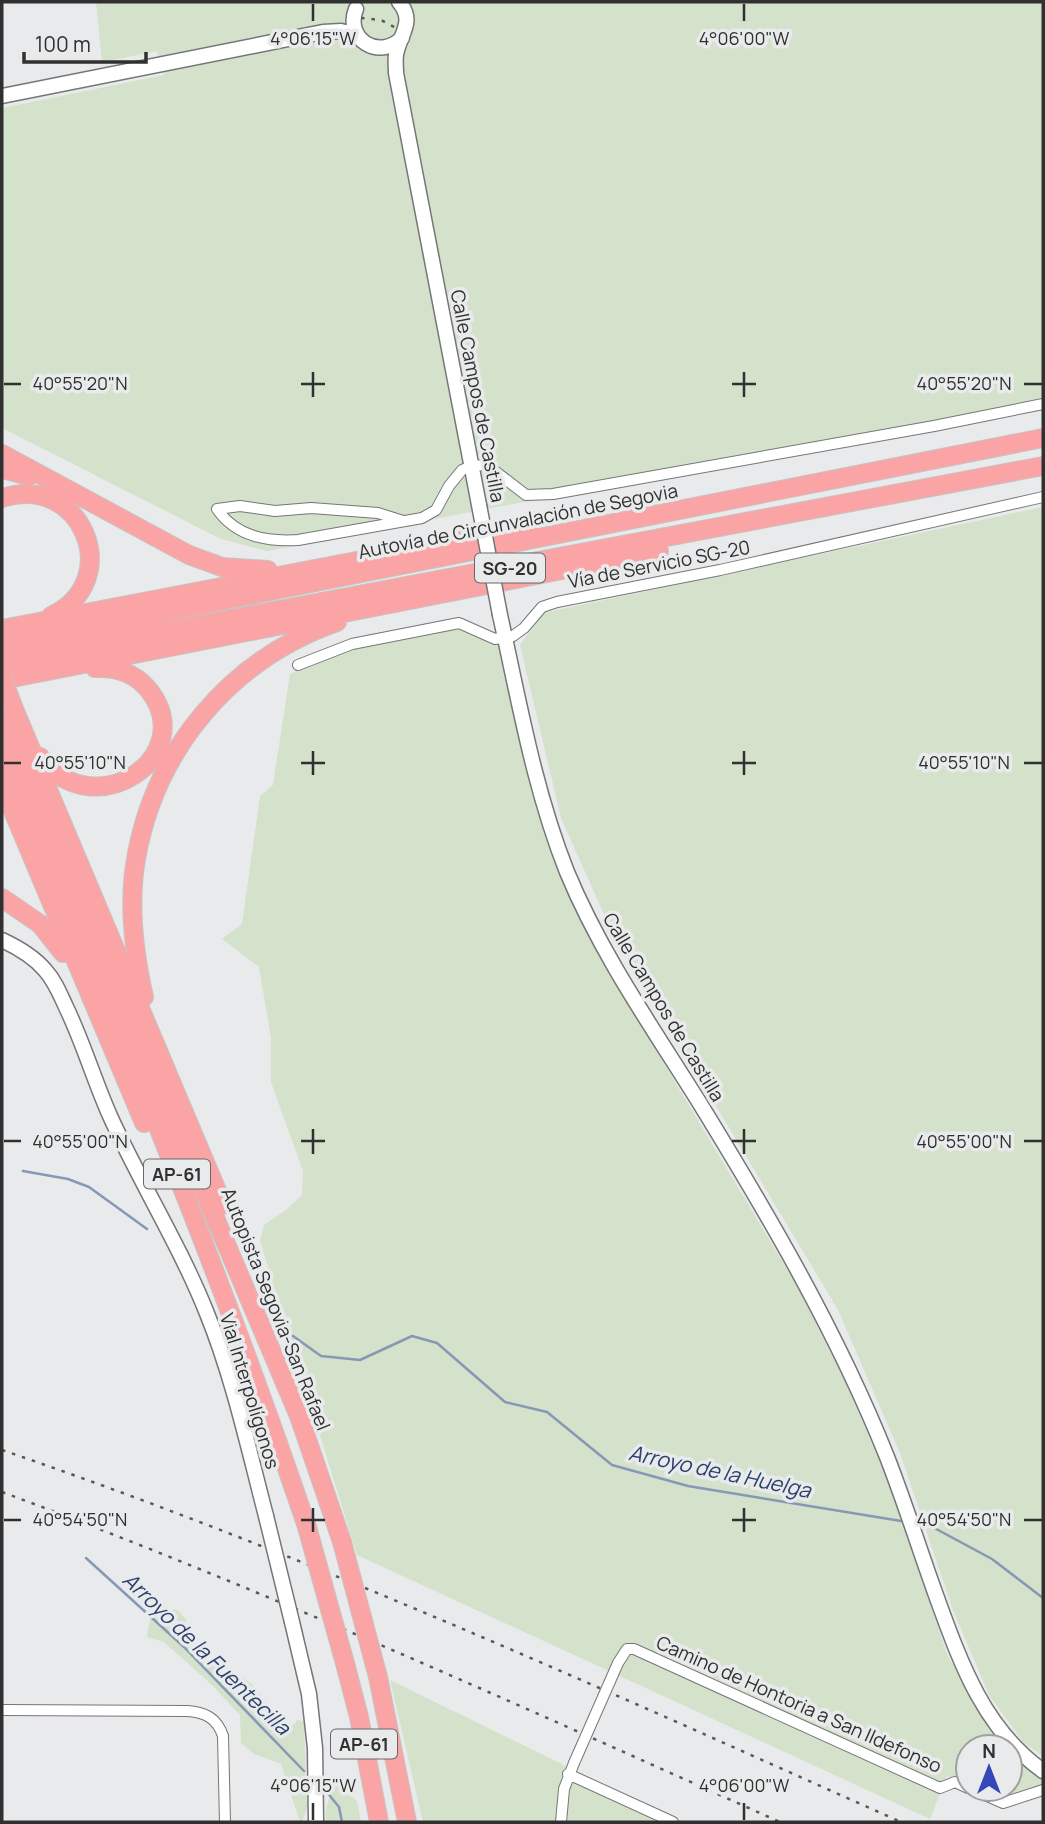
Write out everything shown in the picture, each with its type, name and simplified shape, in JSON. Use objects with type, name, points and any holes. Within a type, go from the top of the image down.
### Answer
[{"type":"highway","name":"Autovía de Circunvalación de Segovia","points":[[2,647],[1043,438]]},
{"type":"highway","points":[[2,454],[190,555],[222,567],[271,570],[358,561]]},
{"type":"highway","name":"SG-20","points":[[2,662],[1043,466]]},
{"type":"highway","points":[[2,469],[32,477],[111,514]]},
{"type":"highway","points":[[46,671],[111,668],[121,671],[139,680],[158,705],[162,726],[151,760],[135,776],[112,786],[91,788],[73,783],[53,771],[34,748],[23,728],[8,712],[2,679],[472,589],[864,509],[1018,471]]},
{"type":"highway","points":[[9,627],[536,527],[850,475]]},
{"type":"highway","points":[[2,498],[30,494],[56,501],[72,513],[88,545],[89,573],[77,597],[54,615],[9,627]]},
{"type":"highway","points":[[299,1416],[261,1302],[145,1002],[138,974],[133,929],[135,860],[150,803],[164,771],[202,714],[229,684],[289,643],[352,617],[472,589]]},
{"type":"highway","name":"Autopista Segovia-San Rafael","points":[[8,712],[299,1416],[342,1542],[378,1677],[407,1822]]},
{"type":"highway","points":[[23,728],[107,933],[188,1119]]},
{"type":"highway","name":"AP-61","points":[[2,751],[169,1152],[270,1416],[307,1527],[346,1667],[359,1717],[379,1822]]},
{"type":"highway","points":[[2,785],[216,1296],[270,1416]]},
{"type":"highway","points":[[2,900],[35,920],[50,934],[61,950],[111,1048]]},
{"type":"main road","name":"Calle Campos de Castilla","points":[[399,2],[408,19],[396,56],[396,73],[500,615],[534,768],[552,834],[589,919],[632,998],[774,1228],[847,1365],[888,1459],[953,1641],[972,1686],[1003,1736],[1043,1771]]},
{"type":"main road","name":"Calle Campos de Castilla","points":[[359,5],[353,22],[357,35],[366,44],[378,48],[391,62],[396,73]]},
{"type":"main road","name":"Calle Campos de Castilla","points":[[323,32],[344,22],[359,5]]},
{"type":"main road","name":"Calle Campos de Castilla","points":[[2,96],[323,32],[357,35]]},
{"type":"main road","points":[[378,48],[391,46],[402,38]]},
{"type":"main road","name":"Vial Interpolígonos","points":[[2,940],[37,962],[59,991],[80,1036],[108,1113],[206,1310],[239,1408],[309,1694],[315,1748],[316,1822]]},
{"type":"street","points":[[403,522],[377,513],[311,508],[275,511],[240,506],[217,509],[227,522],[240,531],[281,541],[403,522],[422,518],[436,510],[449,486],[462,470],[471,466],[487,465],[526,495],[553,494],[1043,404]]},
{"type":"street","name":"Vía de Servicio SG-20","points":[[505,638],[514,636],[524,628],[542,607],[557,602],[720,570],[1043,497]]},
{"type":"street","points":[[298,665],[352,644],[459,623],[495,639],[505,638]]},
{"type":"street","name":"Camino de Hontoria a San Ildefonso","points":[[561,1822],[568,1774],[618,1663],[627,1649],[634,1649],[940,1788],[954,1782]]},
{"type":"street","points":[[2,1710],[193,1711],[208,1716],[215,1720],[223,1736],[225,1822]]},
{"type":"street","points":[[568,1774],[673,1822]]},
{"type":"street","name":"Camino de Hontoria a San Ildefonso","points":[[1024,1796],[1043,1790]]},
{"type":"green space","points":[[96,2],[1043,2],[1043,397],[957,419],[267,551],[221,539],[2,428],[2,108],[164,75],[157,51],[102,62]]},
{"type":"green space","points":[[1043,507],[1043,1756],[1024,1743],[1024,1733],[1017,1733],[989,1695],[953,1610],[900,1453],[838,1310],[611,930],[561,818],[520,645],[543,613]]},
{"type":"green space","points":[[460,629],[501,646],[523,759],[554,854],[599,955],[797,1286],[845,1381],[892,1491],[947,1654],[994,1733],[954,1733],[954,1779],[947,1776],[930,1819],[357,1555],[260,1241],[264,1225],[302,1195],[303,1171],[271,1082],[271,1038],[259,967],[222,939],[242,924],[260,796],[273,785],[290,674],[336,650],[436,630]]},
{"type":"green space","points":[[173,1609],[179,1611],[187,1621],[179,1635],[252,1684],[266,1702],[264,1715],[273,1726],[286,1731],[298,1720],[304,1722],[307,1808],[302,1822],[281,1764],[254,1754],[241,1743],[240,1715],[213,1686],[164,1642],[147,1637],[151,1612],[167,1622]]},
{"type":"green space","points":[[390,1680],[680,1822],[423,1822]]},
{"type":"green space","points":[[1024,1763],[1043,1779],[1043,1787],[1024,1793]]},
{"type":"green space","points":[[333,1782],[357,1801],[361,1822],[326,1822]]},
{"type":"waterway","name":"Arroyo de la Huelga","points":[[23,1171],[68,1179],[89,1187],[147,1229]]},
{"type":"waterway","name":"Arroyo de la Huelga","points":[[293,1336],[321,1356],[360,1360],[412,1336],[437,1343],[505,1402],[547,1412],[612,1465],[688,1486],[901,1521]]},
{"type":"waterway","name":"Arroyo de la Huelga","points":[[925,1523],[992,1559],[1043,1598]]},
{"type":"waterway","name":"Arroyo de la Fuentecilla","points":[[86,1558],[184,1647],[304,1771]]},
{"type":"waterway","name":"Arroyo de la Fuentecilla","points":[[326,1791],[339,1807],[342,1822]]},
{"type":"railway","points":[[361,18],[381,20],[396,28]]},
{"type":"railway","points":[[2,1450],[117,1491],[343,1579],[567,1674],[901,1822]]},
{"type":"railway","points":[[2,1492],[296,1609],[780,1822]]}]
